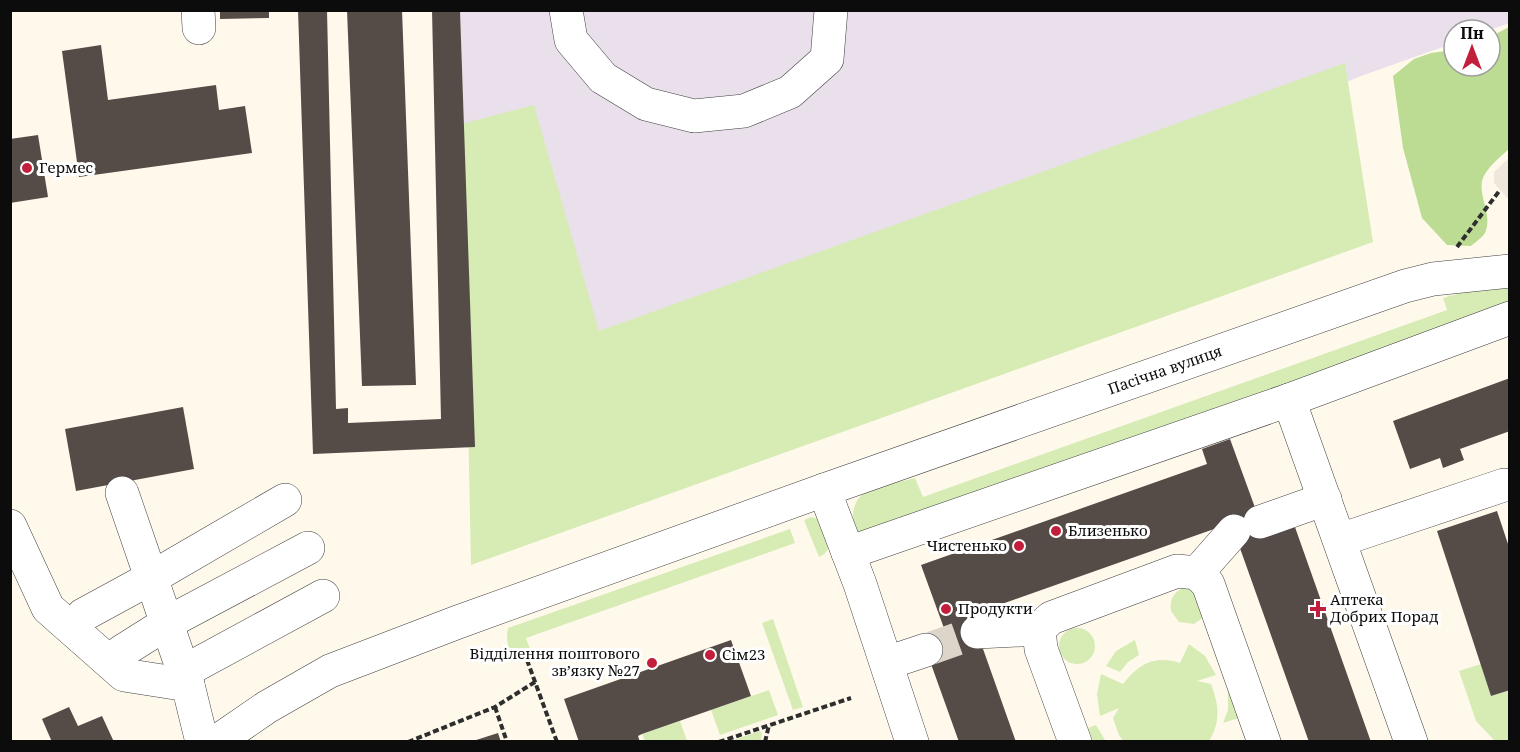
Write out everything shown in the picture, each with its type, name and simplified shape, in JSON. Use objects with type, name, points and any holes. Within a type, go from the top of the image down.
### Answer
[{"type":"street","points":[[566,10],[571,40],[603,78],[646,104],[694,116],[744,111],[790,92],[827,58],[831,10]]},
{"type":"street","name":"Пасічна вулиця","points":[[216,741],[267,707],[330,671],[458,622],[824,490],[1394,290],[1433,279],[1509,272]]},
{"type":"street","points":[[848,553],[1289,400],[1509,318]]},
{"type":"street","points":[[1289,400],[1411,741]]},
{"type":"street","points":[[1340,540],[1504,485]]},
{"type":"street","points":[[824,490],[887,663],[912,741]]},
{"type":"street","points":[[122,493],[186,678],[202,741]]},
{"type":"street","points":[[1197,573],[1247,526],[1325,499]]},
{"type":"street","points":[[83,615],[285,500]]},
{"type":"street","points":[[10,526],[48,608],[124,675],[186,678],[323,596]]},
{"type":"street","points":[[121,652],[166,623],[308,548]]},
{"type":"street","points":[[977,633],[1039,629],[1051,618],[1177,571],[1197,573],[1208,584],[1264,741]]},
{"type":"street","points":[[1039,629],[1041,649],[1075,741]]},
{"type":"street","points":[[887,663],[926,650]]},
{"type":"path","points":[[1433,279],[1500,190]]},
{"type":"path","points":[[527,660],[557,741]]},
{"type":"path","points":[[408,741],[495,708],[535,682]]},
{"type":"path","points":[[719,741],[851,698]]},
{"type":"path","points":[[495,708],[507,741]]},
{"type":"path","points":[[765,741],[769,724]]},
{"type":"shaded area","points":[[1509,10],[1510,23],[1502,26],[1502,18],[1442,18],[1442,47],[1361,76],[475,447],[460,11]]},
{"type":"shaded area","points":[[1509,158],[1510,200],[1494,183],[1494,172]]},
{"type":"green space","points":[[1509,27],[1509,149],[1489,168],[1482,181],[1482,194],[1487,214],[1487,227],[1484,235],[1471,246],[1447,245],[1422,218],[1403,148],[1393,76],[1414,59],[1442,52],[1442,78],[1502,78],[1502,31]]},
{"type":"green space","points":[[1345,63],[1373,242],[471,565],[462,124],[534,105],[599,331]]},
{"type":"green space","points":[[1509,285],[1509,309],[872,540],[861,534],[854,524],[853,514],[856,503],[862,495],[872,490],[915,478],[923,497],[1447,310],[1443,298],[1463,292]]},
{"type":"green space","points":[[811,517],[819,519],[829,531],[826,553],[819,557],[804,520]]},
{"type":"green space","points":[[790,529],[795,543],[526,638],[533,657],[520,658],[511,652],[507,641],[508,628]]},
{"type":"green space","points":[[1186,587],[1192,587],[1204,617],[1194,624],[1179,622],[1171,611],[1173,596]]},
{"type":"green space","points":[[773,619],[803,707],[793,710],[762,623]]},
{"type":"green space","points":[[1077,628],[1090,633],[1095,646],[1090,659],[1077,664],[1064,659],[1059,646],[1064,633]]},
{"type":"green space","points":[[1135,640],[1139,655],[1128,662],[1120,672],[1106,666],[1116,651]]},
{"type":"green space","points":[[1189,644],[1205,656],[1216,675],[1197,681],[1211,684],[1216,699],[1218,713],[1216,727],[1209,741],[1123,741],[1113,718],[1119,708],[1100,716],[1097,694],[1101,674],[1123,684],[1135,671],[1148,663],[1162,660],[1180,663]]},
{"type":"green space","points":[[1481,664],[1491,696],[1509,690],[1509,741],[1495,741],[1476,721],[1459,671]]},
{"type":"green space","points":[[1228,681],[1248,715],[1223,723],[1228,710]]},
{"type":"green space","points":[[769,690],[778,715],[720,735],[711,710]]},
{"type":"green space","points":[[680,721],[687,741],[645,741],[642,734]]},
{"type":"green space","points":[[1096,725],[1106,741],[1093,741],[1088,728]]},
{"type":"green space","points":[[760,731],[761,741],[731,741]]},
{"type":"building","points":[[220,10],[269,10],[269,18],[220,19]]},
{"type":"building","points":[[298,10],[327,10],[336,409],[348,408],[348,423],[441,419],[432,10],[460,10],[475,447],[313,454]]},
{"type":"building","points":[[347,10],[402,10],[416,385],[362,386]]},
{"type":"building","points":[[101,45],[108,100],[216,85],[219,110],[245,106],[252,153],[79,177],[62,51]]},
{"type":"building","name":"Гермес","points":[[38,135],[48,197],[10,203],[10,139]]},
{"type":"building","points":[[1510,378],[1510,431],[1460,449],[1464,460],[1443,468],[1440,458],[1410,469],[1393,421]]},
{"type":"building","points":[[183,407],[194,469],[76,491],[65,429]]},
{"type":"building","points":[[1230,439],[1261,524],[1290,513],[1371,742],[1309,742],[1231,523],[971,615],[1016,742],[959,742],[926,650],[949,642],[921,565],[1207,464],[1202,449]]},
{"type":"building","points":[[1497,511],[1510,550],[1510,690],[1491,696],[1437,531]]},
{"type":"building","points":[[731,640],[751,696],[642,734],[638,736],[640,742],[579,742],[564,699]]},
{"type":"building","points":[[69,707],[78,726],[102,716],[114,742],[52,742],[42,719]]},
{"type":"building","points":[[498,733],[501,742],[473,742],[473,741]]},
{"type":"tunnel","points":[[926,650],[977,632]]},
{"type":"place","name":"Гермес","points":[[27,168]]},
{"type":"place","name":"Близенько","points":[[1056,531]]},
{"type":"place","name":"Чистенько","points":[[1019,546]]},
{"type":"place","name":"Продукти","points":[[946,609]]},
{"type":"place","name":"Аптека Добрих Порад","points":[[1318,609]]},
{"type":"place","name":"Сім23","points":[[710,655]]},
{"type":"place","name":"Відділення поштового зв’язку №27","points":[[652,663]]}]
